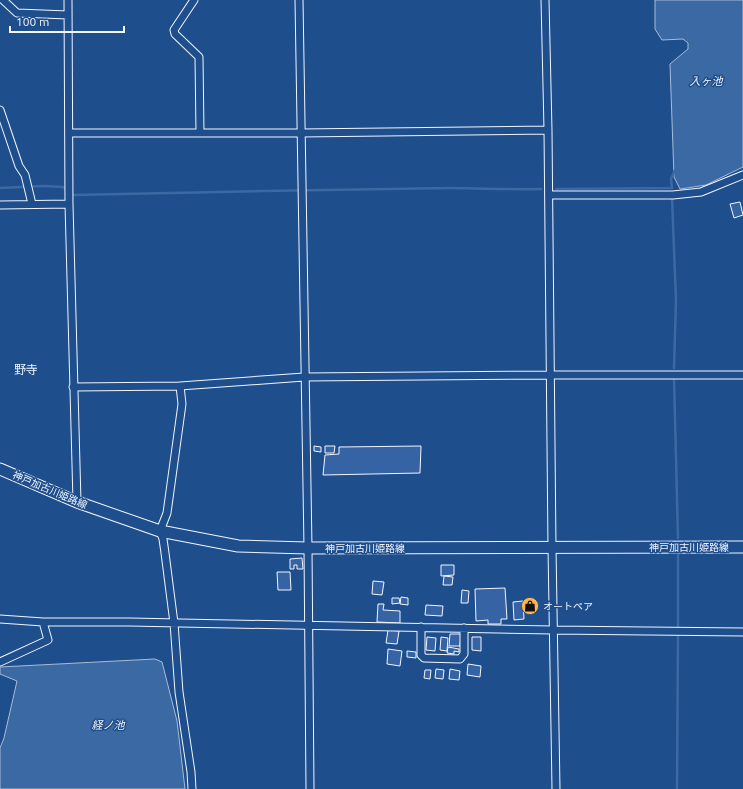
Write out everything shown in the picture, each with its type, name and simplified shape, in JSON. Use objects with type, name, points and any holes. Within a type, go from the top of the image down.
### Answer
[{"type":"main road","name":"神戸加古川姫路線","points":[[0,469],[77,502],[160,531],[238,546],[308,548],[743,547]]},
{"type":"street","points":[[3,0],[17,13],[68,15]]},
{"type":"street","points":[[68,0],[69,204],[77,502]]},
{"type":"street","points":[[194,0],[174,30],[175,34],[199,57],[200,133]]},
{"type":"street","points":[[299,0],[308,548],[310,789]]},
{"type":"street","points":[[545,0],[549,195],[556,789]]},
{"type":"street","points":[[0,110],[19,166],[25,175],[32,204]]},
{"type":"street","points":[[69,133],[301,133],[548,130]]},
{"type":"street","points":[[549,195],[673,195],[701,192],[743,175]]},
{"type":"street","points":[[0,205],[69,204]]},
{"type":"street","points":[[73,387],[180,386],[304,377],[743,375]]},
{"type":"street","points":[[180,386],[182,404],[168,513],[160,531],[163,539],[174,623],[179,692],[191,772],[192,789]]},
{"type":"street","points":[[0,619],[43,622],[743,632]]},
{"type":"street","points":[[0,662],[48,640],[43,622]]},
{"type":"street","points":[[421,627],[421,655],[424,658],[460,659],[464,654],[464,628]]},
{"type":"water","name":"入ヶ池","points":[[655,0],[743,0],[743,167],[706,185],[680,189],[674,177],[670,64],[688,49],[688,43],[683,39],[662,40],[655,29]]},
{"type":"water","name":"経ノ池","points":[[155,659],[162,662],[177,721],[185,789],[0,789],[0,748],[4,738],[17,681],[0,674],[0,667]]},
{"type":"building","points":[[740,202],[743,215],[734,218],[730,204]]},
{"type":"building","points":[[314,446],[321,447],[321,452],[314,451]]},
{"type":"building","points":[[325,446],[335,446],[334,453],[325,453]]},
{"type":"building","points":[[421,446],[420,473],[323,475],[325,455],[339,454],[339,447]]},
{"type":"building","points":[[302,558],[303,569],[297,569],[297,565],[294,565],[294,569],[290,569],[290,559]]},
{"type":"building","points":[[441,565],[454,565],[454,575],[441,576]]},
{"type":"building","points":[[277,572],[290,572],[291,590],[278,590]]},
{"type":"building","points":[[444,576],[453,577],[452,585],[443,585]]},
{"type":"building","points":[[373,581],[384,582],[382,595],[372,594]]},
{"type":"building","points":[[505,588],[507,619],[501,619],[501,624],[488,624],[488,620],[476,621],[475,589]]},
{"type":"building","points":[[462,590],[469,591],[468,603],[461,603]]},
{"type":"building","points":[[401,597],[408,598],[408,605],[400,604]]},
{"type":"building","points":[[392,598],[399,598],[400,603],[392,604]]},
{"type":"building","points":[[523,601],[524,619],[514,620],[513,602]]},
{"type":"building","points":[[378,604],[384,604],[383,610],[400,611],[400,623],[377,622]]},
{"type":"building","points":[[426,605],[443,606],[442,616],[425,615]]},
{"type":"building","points":[[388,630],[399,631],[397,644],[386,643]]},
{"type":"building","points":[[450,634],[461,634],[460,646],[449,646]]},
{"type":"building","points":[[427,637],[436,638],[435,651],[426,650]]},
{"type":"building","points":[[441,637],[448,638],[447,651],[440,650]]},
{"type":"building","points":[[472,637],[481,637],[481,651],[472,650]]},
{"type":"building","points":[[448,647],[459,649],[459,652],[454,651],[454,654],[447,653]]},
{"type":"building","points":[[388,649],[402,651],[400,666],[387,664]]},
{"type":"building","points":[[407,651],[416,652],[416,658],[407,657]]},
{"type":"building","points":[[468,664],[481,666],[480,677],[467,675]]},
{"type":"building","points":[[436,669],[444,670],[443,679],[435,678]]},
{"type":"building","points":[[450,669],[460,671],[459,680],[449,679]]},
{"type":"building","points":[[425,670],[431,670],[430,679],[424,678]]},
{"type":"waterway","points":[[556,189],[672,188],[671,179],[675,170]]},
{"type":"waterway","points":[[0,188],[44,186],[63,187],[73,195],[450,188],[541,189]]},
{"type":"waterway","points":[[672,198],[676,300],[674,368]]},
{"type":"waterway","points":[[674,378],[678,538]]},
{"type":"waterway","points":[[678,553],[678,627]]},
{"type":"waterway","points":[[677,789],[678,634]]},
{"type":"place","name":"オートペア","points":[[530,606]]},
{"type":"district","name":"野寺","points":[[26,369]]}]
